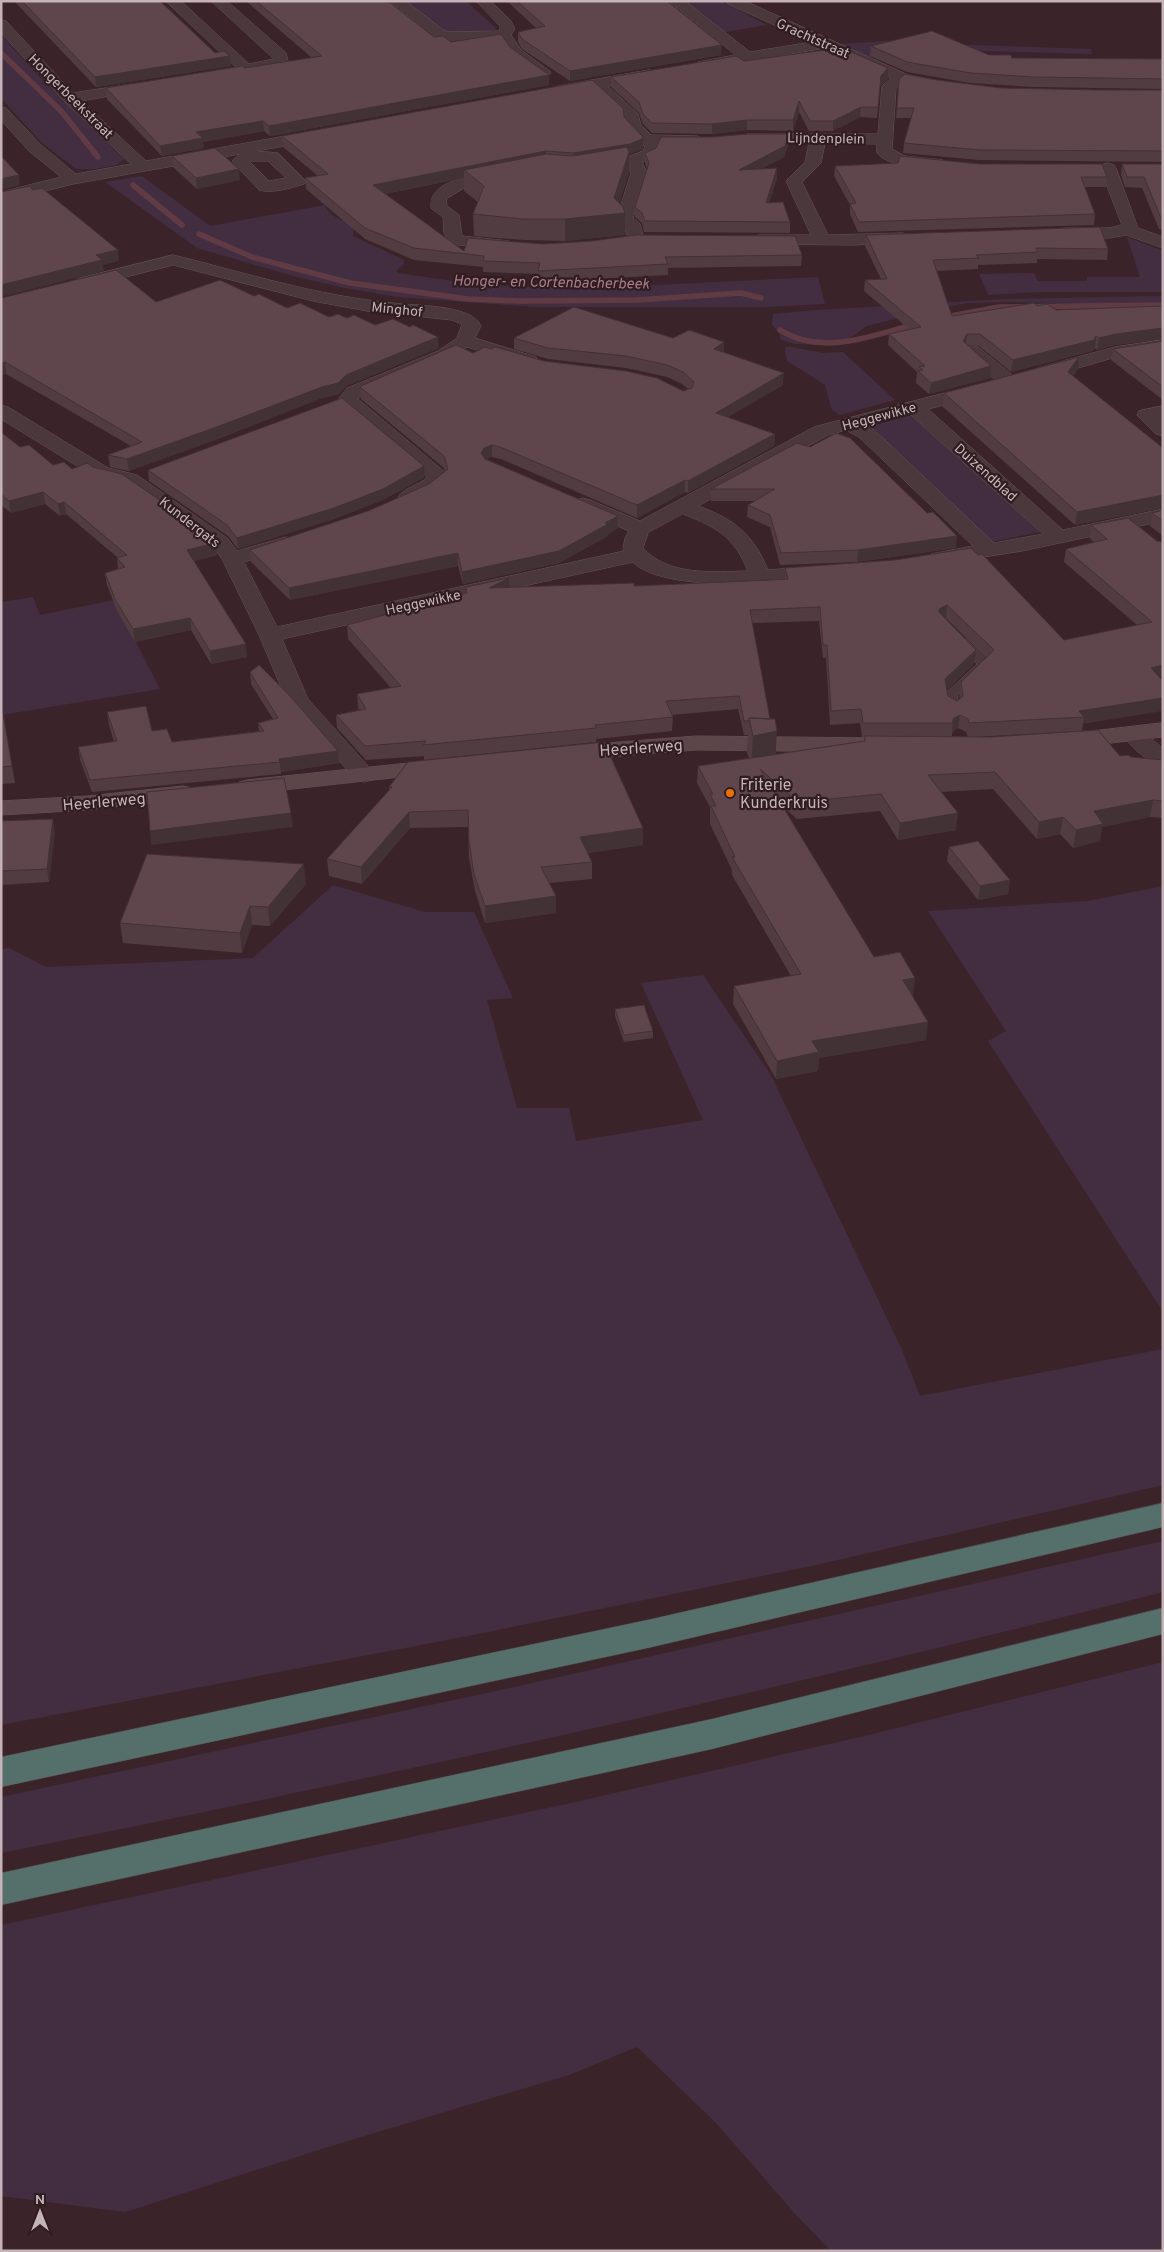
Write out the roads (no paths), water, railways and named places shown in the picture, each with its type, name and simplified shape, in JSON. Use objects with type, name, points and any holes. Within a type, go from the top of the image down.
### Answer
[{"type":"highway","points":[[1,1772],[652,1633],[1163,1515]]},
{"type":"highway","points":[[1,1889],[712,1734],[1163,1621]]},
{"type":"main road","points":[[1046,742],[1163,730]]},
{"type":"main road","name":"Heerlerweg","points":[[547,755],[696,743],[898,746]]},
{"type":"main road","name":"Heerlerweg","points":[[1,808],[95,802],[460,764]]},
{"type":"street","points":[[173,1],[246,69]]},
{"type":"street","points":[[218,1],[281,56],[281,61],[274,65],[227,72]]},
{"type":"street","points":[[397,1],[438,33],[458,36],[504,35]]},
{"type":"street","points":[[483,1],[506,24],[508,29],[504,35]]},
{"type":"street","points":[[676,1],[746,57]]},
{"type":"street","name":"Grachtstraat","points":[[732,1],[901,77],[930,86],[949,88]]},
{"type":"street","name":"Hongerbeekstraat","points":[[1,24],[69,98],[143,167]]},
{"type":"street","points":[[504,35],[516,53],[567,88]]},
{"type":"street","points":[[690,67],[825,44]]},
{"type":"street","points":[[548,92],[662,72]]},
{"type":"street","points":[[901,77],[889,86],[883,139],[884,151],[889,156],[900,160],[950,164]]},
{"type":"street","points":[[596,83],[633,117],[633,126],[653,146],[649,154],[633,160],[616,163]]},
{"type":"street","points":[[69,98],[158,84]]},
{"type":"street","points":[[3,116],[35,148],[73,179]]},
{"type":"street","points":[[1,197],[73,179],[248,152],[332,132]]},
{"type":"street","name":"Lijndenplein","points":[[738,138],[883,139]]},
{"type":"street","points":[[818,138],[813,163],[794,181],[822,240]]},
{"type":"street","points":[[649,140],[712,141]]},
{"type":"street","points":[[633,160],[639,173],[624,220],[632,224],[630,241],[656,239]]},
{"type":"street","points":[[1088,168],[1126,168]]},
{"type":"street","points":[[1108,168],[1131,226],[1127,230]]},
{"type":"street","points":[[517,245],[479,244],[456,240],[452,233],[451,215],[440,208],[438,198],[444,191],[457,186],[519,173]]},
{"type":"street","points":[[1046,232],[1114,232],[1127,230],[1163,243]]},
{"type":"street","points":[[744,240],[920,238]]},
{"type":"street","name":"Minghof","points":[[66,288],[173,260],[313,296],[366,306],[462,317],[470,321],[472,326],[464,341]]},
{"type":"street","points":[[395,503],[427,488],[437,480],[436,473],[338,402],[354,392],[444,355],[464,341],[487,346],[544,366]]},
{"type":"street","name":"Heggewikke","points":[[641,529],[822,431],[1115,352],[1163,345]]},
{"type":"street","points":[[972,351],[1009,382]]},
{"type":"street","name":"Duizendblad","points":[[914,407],[1058,537]]},
{"type":"street","name":"Kundergats","points":[[1,411],[102,473],[139,475],[220,542],[232,559],[270,635],[298,701],[364,775]]},
{"type":"street","points":[[1163,412],[1146,416],[1163,430]]},
{"type":"street","points":[[849,424],[866,433],[990,551]]},
{"type":"street","points":[[563,495],[641,529],[635,538],[633,548],[636,555],[643,563],[674,575],[710,577],[837,571]]},
{"type":"street","points":[[682,506],[702,513],[731,531],[750,551],[760,575]]},
{"type":"street","points":[[923,561],[990,551],[1163,515]]},
{"type":"street","points":[[1131,522],[1150,538]]},
{"type":"street","points":[[232,559],[302,538]]},
{"type":"street","name":"Heggewikke","points":[[270,635],[636,555]]},
{"type":"street","points":[[1134,734],[1163,759]]},
{"type":"lane","points":[[951,631],[984,664],[951,694],[954,710]]},
{"type":"waterway","name":"Honger- en Cortenbacherbeek","points":[[1,53],[62,112],[98,157]]},
{"type":"waterway","name":"Honger- en Cortenbacherbeek","points":[[133,185],[182,225]]},
{"type":"waterway","name":"Honger- en Cortenbacherbeek","points":[[199,234],[252,257],[350,283],[468,299],[519,301],[637,300],[741,293],[761,298]]},
{"type":"waterway","name":"Honger- en Cortenbacherbeek","points":[[940,318],[999,307],[1163,305]]},
{"type":"waterway","name":"Honger- en Cortenbacherbeek","points":[[780,330],[796,338],[831,343],[867,338],[919,323]]},
{"type":"place","name":"Friterie Kunderkruis","points":[[730,793]]}]
